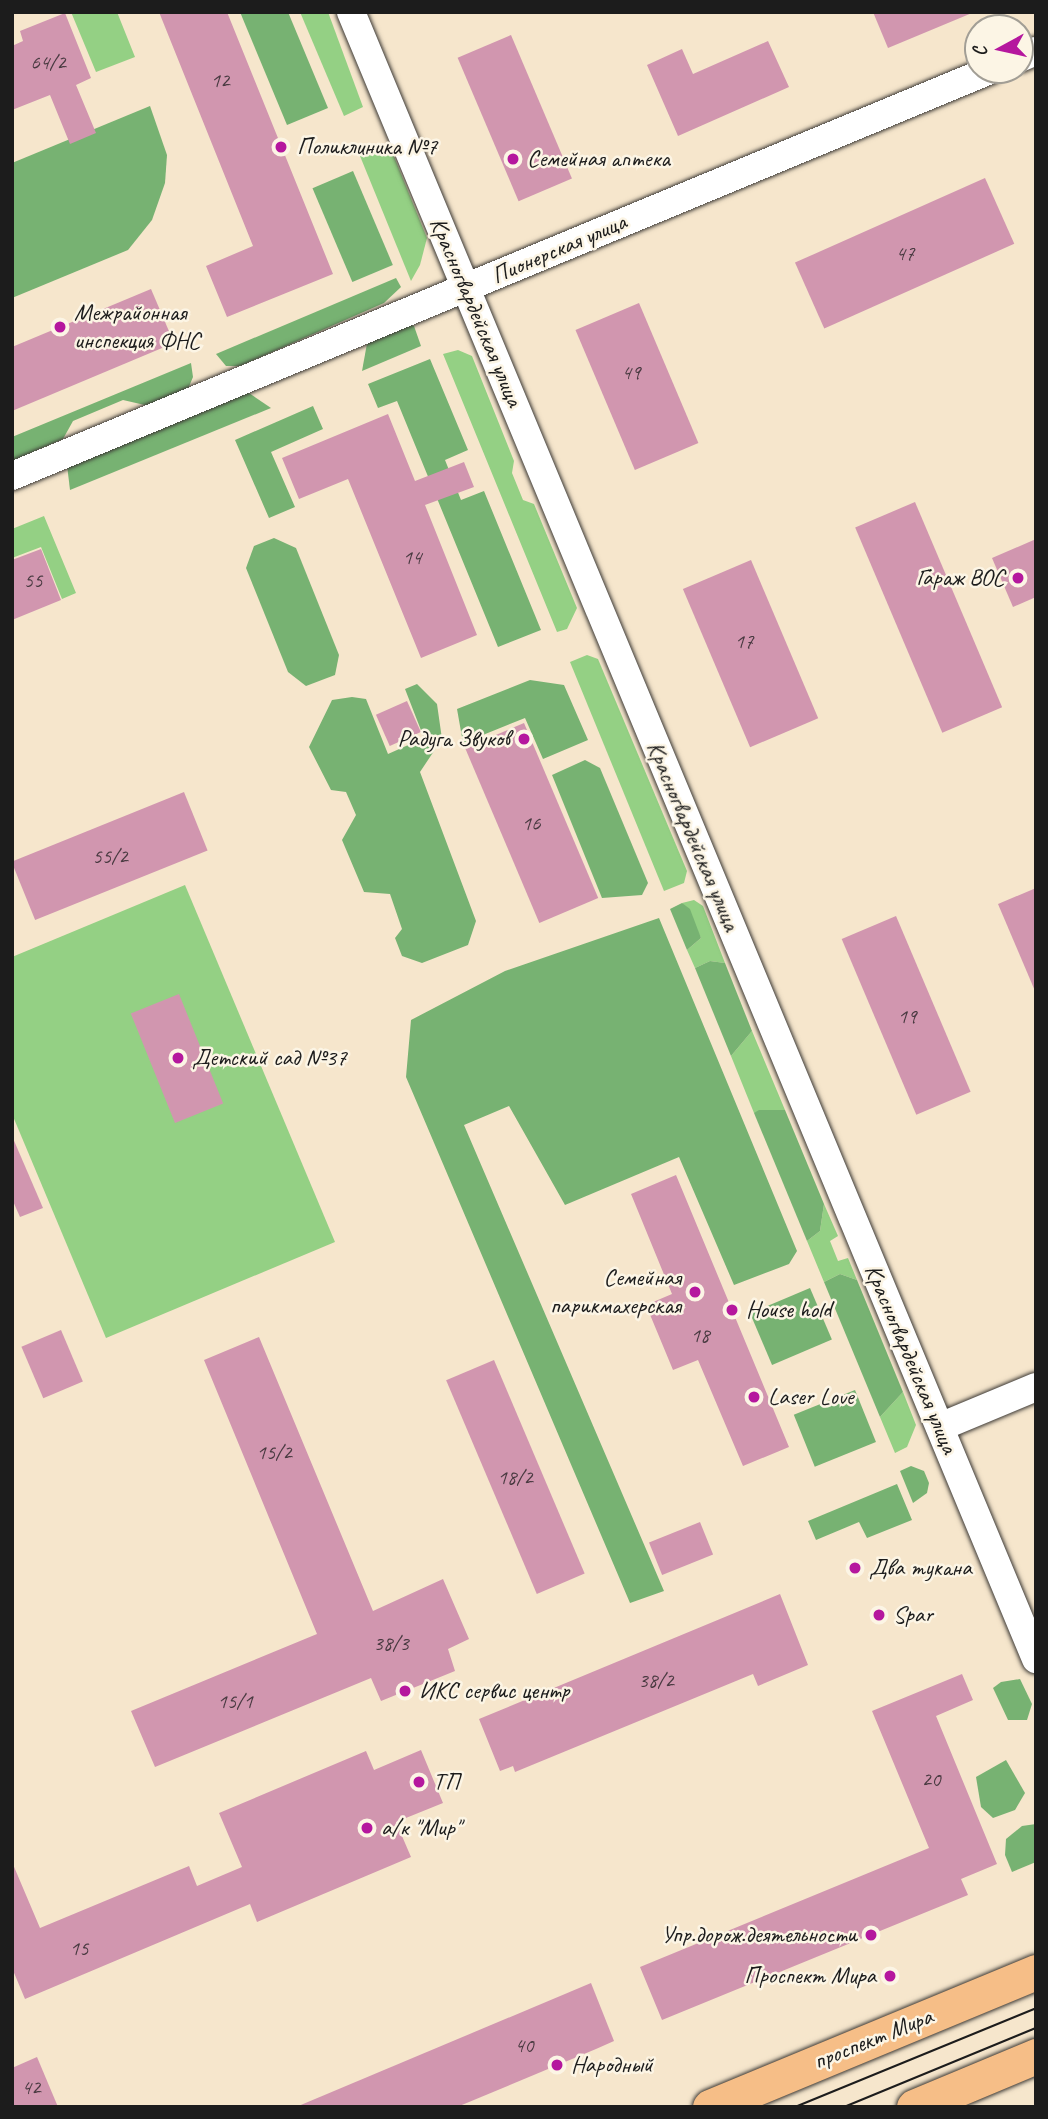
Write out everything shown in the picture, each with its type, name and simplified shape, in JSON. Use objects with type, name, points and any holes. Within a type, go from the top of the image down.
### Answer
[{"type":"main road","name":"проспект Мира","points":[[710,2107],[1036,1972]]},
{"type":"main road","points":[[914,2107],[1036,2056]]},
{"type":"street","name":"Красногвардейская улица","points":[[351,12],[1036,1659]]},
{"type":"street","name":"Пионерская улица","points":[[12,476],[964,81]]},
{"type":"street","points":[[940,1427],[1036,1387]]},
{"type":"green space","points":[[71,12],[117,12],[135,57],[96,72]]},
{"type":"green space","points":[[240,12],[288,12],[328,108],[287,125]]},
{"type":"green space","points":[[300,12],[328,12],[363,107],[344,116]]},
{"type":"green space","points":[[150,106],[167,155],[165,183],[152,220],[128,250],[12,298],[12,163]]},
{"type":"green space","points":[[389,144],[427,238],[420,265],[411,281],[360,156]]},
{"type":"green space","points":[[353,171],[393,265],[352,282],[312,188]]},
{"type":"green space","points":[[396,278],[401,287],[384,303],[240,366],[226,366],[216,354]]},
{"type":"green space","points":[[405,323],[414,326],[421,346],[362,371],[368,338]]},
{"type":"green space","points":[[458,350],[472,356],[514,461],[512,473],[523,500],[534,504],[577,608],[567,629],[557,632],[443,354]]},
{"type":"green space","points":[[430,359],[468,450],[445,460],[461,500],[484,491],[541,630],[498,647],[397,401],[378,408],[368,384]]},
{"type":"green space","points":[[191,363],[193,377],[188,389],[149,406],[123,400],[73,421],[63,439],[12,461],[12,437]]},
{"type":"green space","points":[[246,391],[271,408],[70,490],[67,465]]},
{"type":"green space","points":[[313,406],[323,429],[271,452],[295,507],[269,518],[235,440]]},
{"type":"green space","points":[[44,516],[76,593],[62,599],[41,547],[12,558],[12,529]]},
{"type":"green space","points":[[274,538],[296,548],[339,655],[335,675],[306,686],[288,672],[246,568],[254,546]]},
{"type":"green space","points":[[587,655],[598,659],[687,871],[684,883],[664,891],[570,662]]},
{"type":"green space","points":[[530,680],[564,685],[588,740],[543,759],[525,718],[463,743],[457,709]]},
{"type":"green space","points":[[417,684],[437,704],[442,739],[420,772],[476,921],[468,945],[422,963],[402,956],[395,938],[402,929],[390,894],[364,892],[342,840],[356,815],[346,792],[331,790],[309,747],[332,700],[352,697],[366,699],[388,754],[424,738],[405,689]]},
{"type":"green space","points":[[585,760],[600,768],[648,883],[642,895],[602,898],[552,775]]},
{"type":"green space","points":[[185,885],[335,1242],[106,1338],[12,1114],[12,957]]},
{"type":"green space","points":[[694,900],[703,906],[725,963],[710,961],[695,968],[687,950],[701,938],[682,903]]},
{"type":"green space","points":[[682,903],[690,909],[701,938],[687,950],[670,909]]},
{"type":"green space","points":[[659,918],[797,1251],[789,1264],[734,1285],[679,1157],[565,1205],[509,1106],[464,1125],[664,1591],[630,1603],[406,1077],[411,1020],[505,971]]},
{"type":"green space","points":[[710,961],[725,963],[752,1031],[731,1056],[695,968]]},
{"type":"green space","points":[[752,1031],[785,1110],[754,1113],[731,1056]]},
{"type":"green space","points":[[759,1110],[785,1110],[824,1204],[820,1231],[807,1241],[754,1113]]},
{"type":"green space","points":[[824,1204],[838,1236],[830,1241],[838,1261],[848,1258],[857,1280],[840,1274],[824,1282],[807,1241],[820,1231]]},
{"type":"green space","points":[[840,1274],[857,1280],[903,1392],[880,1417],[824,1282]]},
{"type":"green space","points":[[810,1288],[832,1340],[772,1365],[750,1313]]},
{"type":"green space","points":[[855,1390],[876,1442],[815,1467],[794,1415]]},
{"type":"green space","points":[[903,1392],[916,1425],[907,1447],[895,1453],[880,1417]]},
{"type":"green space","points":[[911,1466],[924,1471],[929,1483],[927,1493],[913,1503],[900,1471]]},
{"type":"green space","points":[[897,1484],[912,1520],[867,1538],[859,1522],[816,1540],[808,1521]]},
{"type":"green space","points":[[1020,1679],[1032,1704],[1027,1720],[1008,1720],[993,1688],[1001,1682]]},
{"type":"green space","points":[[1006,1760],[1025,1793],[1015,1810],[993,1818],[981,1807],[976,1777]]},
{"type":"green space","points":[[1036,1824],[1036,1862],[1012,1872],[1005,1855],[1006,1839],[1022,1826]]},
{"type":"building","points":[[159,12],[227,12],[333,274],[227,317],[206,266],[253,246]]},
{"type":"building","points":[[873,12],[972,12],[964,14],[964,16],[888,48]]},
{"type":"building","points":[[65,13],[91,78],[76,85],[96,133],[70,144],[50,95],[12,110],[12,46],[23,41],[20,31]]},
{"type":"building","points":[[511,35],[572,179],[519,201],[458,58]]},
{"type":"building","points":[[768,41],[789,87],[678,136],[647,65],[682,49],[693,74]]},
{"type":"building","points":[[985,178],[1014,244],[824,328],[795,263]]},
{"type":"building","points":[[151,289],[174,343],[12,411],[12,347]]},
{"type":"building","points":[[639,303],[698,443],[635,470],[575,330]]},
{"type":"building","points":[[388,414],[415,481],[464,462],[474,487],[425,505],[477,635],[421,658],[348,479],[299,499],[282,458]]},
{"type":"building","points":[[915,502],[1002,707],[942,733],[855,527]]},
{"type":"building","name":"Гараж ВОС","points":[[1036,539],[1036,597],[1013,607],[992,558]]},
{"type":"building","points":[[41,549],[61,600],[12,620],[12,560]]},
{"type":"building","points":[[751,560],[818,718],[750,747],[683,589]]},
{"type":"building","points":[[407,701],[421,732],[390,746],[376,715]]},
{"type":"building","points":[[524,723],[598,898],[539,923],[465,748]]},
{"type":"building","points":[[184,792],[208,850],[35,920],[12,861]]},
{"type":"building","points":[[1036,888],[1036,991],[1035,991],[998,904]]},
{"type":"building","points":[[896,916],[971,1092],[916,1115],[842,939]]},
{"type":"building","name":"Детский сад №37","points":[[179,994],[223,1103],[175,1123],[131,1013]]},
{"type":"building","points":[[12,1136],[43,1208],[20,1217],[12,1199]]},
{"type":"building","points":[[676,1175],[789,1447],[743,1466],[698,1360],[673,1370],[646,1305],[672,1294],[631,1194]]},
{"type":"building","points":[[61,1330],[83,1382],[43,1398],[21,1347]]},
{"type":"building","points":[[259,1337],[373,1611],[443,1579],[469,1639],[448,1649],[455,1671],[381,1701],[371,1678],[155,1767],[131,1711],[317,1634],[204,1360]]},
{"type":"building","points":[[494,1360],[585,1574],[537,1594],[446,1380]]},
{"type":"building","points":[[700,1522],[713,1554],[662,1575],[649,1543]]},
{"type":"building","points":[[780,1594],[808,1665],[758,1686],[753,1674],[515,1772],[513,1766],[500,1771],[479,1719]]},
{"type":"building","points":[[962,1674],[973,1700],[936,1716],[997,1864],[961,1879],[968,1895],[662,2020],[640,1967],[929,1848],[872,1711]]},
{"type":"building","points":[[421,1750],[443,1803],[396,1822],[411,1857],[257,1922],[250,1904],[25,1999],[12,1968],[12,1862],[40,1928],[189,1866],[197,1886],[242,1867],[219,1813],[366,1751],[374,1770]]},
{"type":"building","points":[[591,1983],[614,2041],[596,2049],[457,2107],[296,2107]]},
{"type":"building","points":[[37,2057],[58,2107],[12,2107],[12,2068]]},
{"type":"tram line","points":[[795,2107],[1036,2008]]},
{"type":"tram line","points":[[844,2107],[1036,2028]]},
{"type":"place","name":"Поликлиника №7","points":[[281,147]]},
{"type":"place","name":"Семейная аптека","points":[[513,159]]},
{"type":"place","name":"Межрайонная инспекция ФНС","points":[[60,327]]},
{"type":"place","name":"Гараж ВОС","points":[[1018,578]]},
{"type":"place","name":"Радуга Звуков","points":[[524,739]]},
{"type":"place","name":"Детский сад №37","points":[[178,1058]]},
{"type":"place","name":"Семейная парикмахерская","points":[[695,1292]]},
{"type":"place","name":"House hold","points":[[732,1310]]},
{"type":"place","name":"Laser Love","points":[[754,1397]]},
{"type":"place","name":"Два тукана","points":[[855,1568]]},
{"type":"place","name":"Spar","points":[[879,1615]]},
{"type":"place","name":"ИКС сервис центр","points":[[405,1691]]},
{"type":"place","name":"ТП","points":[[419,1782]]},
{"type":"place","name":"а/к \"Мир\"","points":[[367,1828]]},
{"type":"place","name":"Упр.дорож.деятельности","points":[[871,1935]]},
{"type":"place","name":"Проспект Мира","points":[[890,1976]]},
{"type":"place","name":"Народный","points":[[557,2065]]}]
